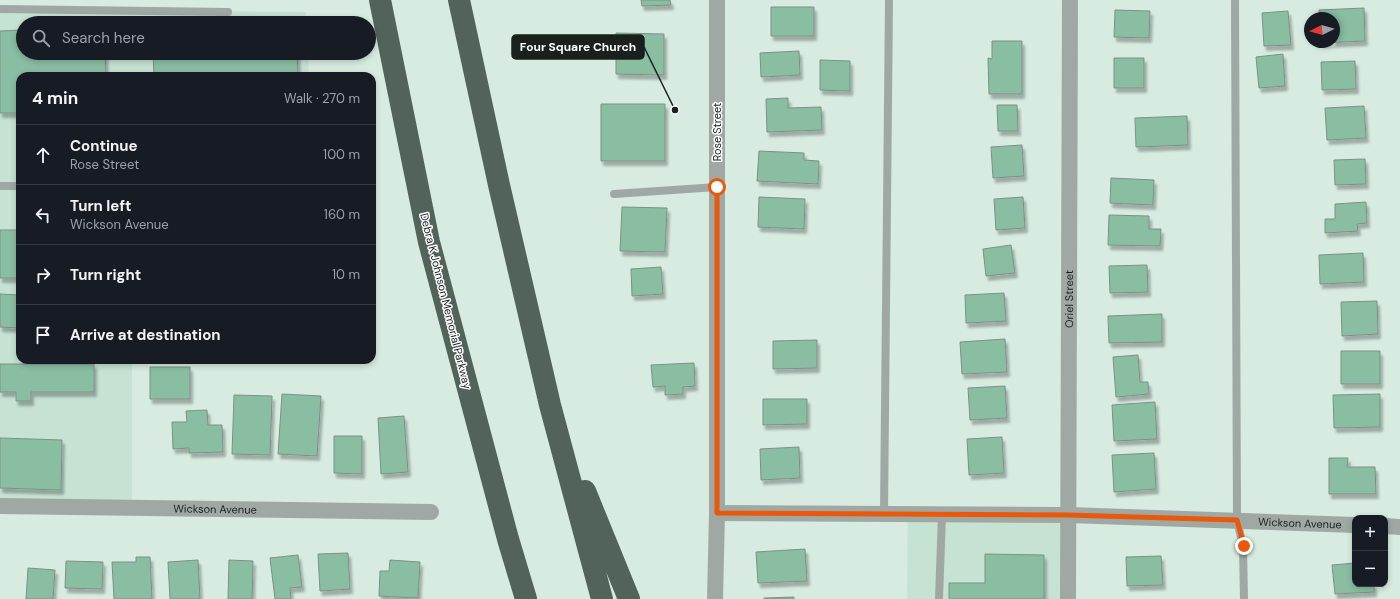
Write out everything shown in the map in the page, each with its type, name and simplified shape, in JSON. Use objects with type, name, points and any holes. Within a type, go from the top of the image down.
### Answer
[{"type":"highway","name":"Debra K Johnson Memorial Parkway","points":[[380,0],[429,242],[508,539],[526,599]]},
{"type":"highway","points":[[459,0],[499,185],[550,405],[602,599]]},
{"type":"highway","points":[[550,405],[629,599]]},
{"type":"highway","points":[[508,539],[519,599]]},
{"type":"street","name":"Rose Street","points":[[715,599],[717,513],[717,0]]},
{"type":"street","name":"Oriel Street","points":[[1068,599],[1070,0]]},
{"type":"street","name":"Wickson Avenue","points":[[0,506],[431,512]]},
{"type":"street","name":"Wickson Avenue","points":[[717,513],[1068,515],[1352,525]]},
{"type":"street","points":[[1388,526],[1400,527]]},
{"type":"lane","points":[[884,514],[889,0]]},
{"type":"lane","points":[[1235,0],[1237,520],[1244,546],[1244,599]]},
{"type":"lane","points":[[0,9],[228,12]]},
{"type":"lane","points":[[0,186],[16,186]]},
{"type":"lane","points":[[614,194],[717,187]]},
{"type":"lane","points":[[939,599],[942,515]]},
{"type":"shaded area","points":[[0,9],[306,12],[306,16],[16,16],[16,60],[308,60],[309,72],[16,72],[16,364],[132,364],[132,508],[0,506]]},
{"type":"shaded area","points":[[908,514],[1068,515],[1068,599],[907,599]]},
{"type":"building","points":[[641,0],[670,0],[671,5],[642,6]]},
{"type":"building","points":[[771,7],[814,7],[814,36],[771,36]]},
{"type":"building","points":[[1364,8],[1365,41],[1340,42],[1340,12],[1319,12],[1319,10]]},
{"type":"building","points":[[1115,10],[1150,11],[1149,38],[1114,37]]},
{"type":"building","points":[[1288,11],[1291,45],[1264,46],[1262,13]]},
{"type":"building","points":[[16,30],[16,60],[105,60],[106,72],[16,72],[16,113],[0,113],[0,31]]},
{"type":"building","points":[[616,33],[664,34],[664,75],[616,74]]},
{"type":"building","points":[[992,41],[1022,41],[1022,94],[989,94],[988,58],[992,59]]},
{"type":"building","points":[[799,51],[800,75],[761,77],[760,53]]},
{"type":"building","points":[[1283,54],[1285,86],[1259,88],[1256,57]]},
{"type":"building","points":[[1114,58],[1144,58],[1144,88],[1114,88]]},
{"type":"building","points":[[153,60],[297,60],[298,72],[154,72]]},
{"type":"building","points":[[820,60],[850,61],[850,91],[820,90]]},
{"type":"building","points":[[1355,61],[1356,89],[1322,90],[1321,62]]},
{"type":"building","points":[[788,98],[788,108],[821,107],[822,130],[767,132],[766,99]]},
{"type":"building","points":[[601,104],[665,104],[665,161],[601,161]]},
{"type":"building","points":[[997,105],[1017,105],[1018,131],[998,131]]},
{"type":"building","points":[[1364,106],[1366,138],[1327,140],[1325,108]]},
{"type":"building","points":[[1187,116],[1188,145],[1136,147],[1135,118]]},
{"type":"building","points":[[1022,145],[1024,176],[993,178],[991,147]]},
{"type":"building","points":[[759,151],[804,153],[804,160],[819,161],[818,184],[757,181]]},
{"type":"building","points":[[1365,159],[1366,184],[1335,185],[1334,160]]},
{"type":"building","points":[[1111,178],[1154,180],[1153,205],[1110,203]]},
{"type":"building","points":[[759,197],[805,199],[804,229],[758,227]]},
{"type":"building","points":[[1023,197],[1025,228],[996,230],[994,199]]},
{"type":"building","points":[[1366,202],[1367,223],[1357,224],[1358,231],[1325,233],[1325,219],[1335,219],[1335,204]]},
{"type":"building","points":[[622,207],[667,208],[665,252],[620,251]]},
{"type":"building","points":[[1109,215],[1149,216],[1149,229],[1161,229],[1160,246],[1108,245]]},
{"type":"building","points":[[0,230],[16,230],[16,278],[0,278]]},
{"type":"building","points":[[1011,245],[1015,273],[986,276],[983,249]]},
{"type":"building","points":[[1363,253],[1364,282],[1320,284],[1319,255]]},
{"type":"building","points":[[1147,265],[1148,292],[1110,293],[1109,266]]},
{"type":"building","points":[[661,267],[663,294],[632,296],[631,269]]},
{"type":"building","points":[[1004,293],[1006,321],[966,323],[965,295]]},
{"type":"building","points":[[0,294],[16,295],[16,328],[0,327]]},
{"type":"building","points":[[1377,301],[1378,334],[1342,336],[1341,302]]},
{"type":"building","points":[[1162,314],[1162,342],[1109,343],[1108,316]]},
{"type":"building","points":[[1005,339],[1007,372],[962,374],[960,342]]},
{"type":"building","points":[[817,340],[817,368],[773,369],[773,341]]},
{"type":"building","points":[[1341,351],[1380,351],[1380,384],[1341,384]]},
{"type":"building","points":[[1138,355],[1140,382],[1148,382],[1149,394],[1116,397],[1113,357]]},
{"type":"building","points":[[694,363],[695,386],[683,387],[683,394],[665,395],[665,386],[653,387],[651,365]]},
{"type":"building","points":[[0,364],[94,364],[94,392],[31,392],[31,401],[16,401],[16,392],[0,392]]},
{"type":"building","points":[[150,367],[190,367],[190,399],[150,399]]},
{"type":"building","points":[[1005,386],[1007,418],[970,420],[968,388]]},
{"type":"building","points":[[282,394],[321,396],[317,456],[278,454]]},
{"type":"building","points":[[1380,394],[1380,427],[1334,428],[1333,395]]},
{"type":"building","points":[[234,395],[272,396],[270,455],[232,454]]},
{"type":"building","points":[[763,399],[807,399],[807,424],[763,425]]},
{"type":"building","points":[[1155,402],[1157,439],[1114,441],[1112,405]]},
{"type":"building","points":[[207,410],[208,425],[222,425],[223,452],[189,453],[189,448],[173,449],[172,422],[187,422],[186,411]]},
{"type":"building","points":[[404,416],[408,472],[381,474],[378,418]]},
{"type":"building","points":[[334,436],[362,436],[362,474],[334,473]]},
{"type":"building","points":[[1002,437],[1004,473],[969,475],[967,439]]},
{"type":"building","points":[[0,438],[62,440],[61,490],[0,488]]},
{"type":"building","points":[[799,447],[800,478],[761,480],[760,449]]},
{"type":"building","points":[[1154,453],[1156,489],[1114,492],[1112,455]]},
{"type":"building","points":[[1329,458],[1348,458],[1347,467],[1375,467],[1376,494],[1329,494]]},
{"type":"building","points":[[805,549],[807,581],[758,583],[756,552]]},
{"type":"building","points":[[348,553],[350,589],[320,591],[318,554]]},
{"type":"building","points":[[985,554],[1044,555],[1044,599],[949,599],[949,583],[985,583]]},
{"type":"building","points":[[298,555],[302,587],[290,588],[291,599],[275,599],[270,558]]},
{"type":"building","points":[[1161,556],[1163,585],[1127,586],[1126,557]]},
{"type":"building","points":[[136,557],[150,557],[152,599],[114,599],[112,562],[136,562]]},
{"type":"building","points":[[198,560],[200,599],[170,599],[168,562]]},
{"type":"building","points":[[229,560],[253,561],[252,599],[228,599]]},
{"type":"building","points":[[390,560],[420,562],[418,598],[379,596],[380,571],[389,571]]},
{"type":"building","points":[[66,561],[103,562],[102,589],[65,588]]},
{"type":"building","points":[[1352,563],[1352,587],[1374,587],[1374,592],[1335,594],[1332,565]]},
{"type":"building","points":[[28,568],[55,570],[53,599],[26,599]]},
{"type":"building","points":[[794,597],[794,599],[764,599],[764,598]]},
{"type":"place","name":"Four Square Church","points":[[675,110]]},
{"type":"route","points":[[717,187],[717,513],[1068,515],[1237,520],[1244,546]]}]
